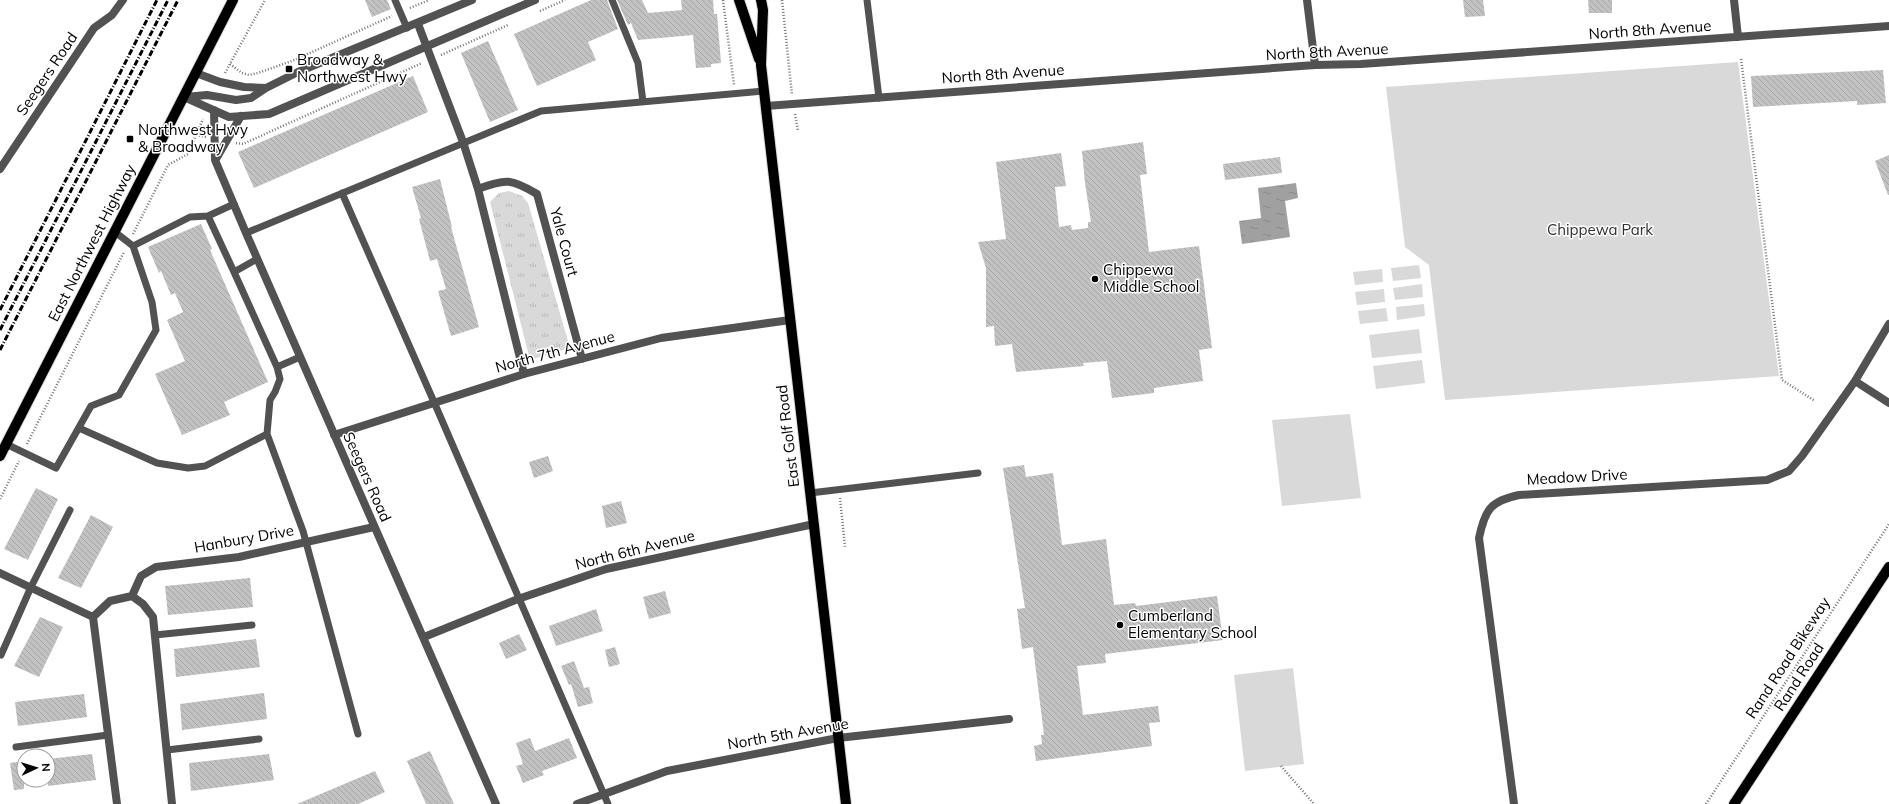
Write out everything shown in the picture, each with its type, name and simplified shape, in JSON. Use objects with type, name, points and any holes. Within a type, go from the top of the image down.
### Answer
[{"type":"main road","name":"East Northwest Highway","points":[[0,456],[233,0]]},
{"type":"main road","name":"East Golf Road","points":[[739,0],[761,65]]},
{"type":"main road","name":"East Golf Road","points":[[761,0],[761,65],[846,804]]},
{"type":"main road","name":"Rand Road","points":[[1734,804],[1889,567]]},
{"type":"street","name":"Seegers Road","points":[[0,169],[94,28],[112,15],[123,0]]},
{"type":"street","points":[[184,97],[207,95],[236,100],[251,98],[266,88],[298,72],[418,24],[472,0]]},
{"type":"street","points":[[184,97],[229,117],[268,114],[426,48],[535,0]]},
{"type":"street","points":[[1307,0],[1315,65]]},
{"type":"street","points":[[1734,0],[1738,37]]},
{"type":"street","points":[[418,24],[430,59],[463,142],[478,189],[524,374]]},
{"type":"street","name":"North 8th Avenue","points":[[766,106],[1315,65],[1368,64],[1889,26]]},
{"type":"street","points":[[196,73],[220,82],[244,87],[266,88]]},
{"type":"street","name":"Seegers Road","points":[[214,110],[215,160],[496,804]]},
{"type":"street","points":[[215,160],[241,116]]},
{"type":"street","name":"Yale Court","points":[[478,189],[497,181],[518,183],[537,194],[582,359]]},
{"type":"street","name":"North 7th Avenue","points":[[334,435],[524,374],[661,338],[790,320]]},
{"type":"street","name":"Meadow Drive","points":[[1514,804],[1479,538],[1483,521],[1490,507],[1502,499],[1519,495],[1767,480],[1789,471],[1802,456],[1855,381],[1889,324]]},
{"type":"street","points":[[1855,381],[1889,403]]},
{"type":"street","name":"North 6th Avenue","points":[[424,637],[518,599],[606,569],[814,524]]},
{"type":"street","name":"Hanbury Drive","points":[[132,596],[141,576],[156,567],[238,557],[374,527]]},
{"type":"street","points":[[0,573],[93,617]]},
{"type":"street","points":[[93,617],[110,601],[132,596],[143,604],[153,617],[172,804]]},
{"type":"street","points":[[93,617],[117,804]]},
{"type":"street","name":"North 5th Avenue","points":[[577,804],[667,771],[838,738],[1009,719]]},
{"type":"lane","points":[[395,0],[407,28]]},
{"type":"lane","points":[[612,0],[638,63],[643,102]]},
{"type":"lane","points":[[867,0],[879,98]]},
{"type":"lane","points":[[246,233],[541,111],[764,91]]},
{"type":"lane","points":[[342,193],[608,804]]},
{"type":"lane","points":[[131,245],[190,218],[208,216],[234,204]]},
{"type":"lane","points":[[208,216],[277,367],[280,379],[270,400],[267,434],[306,542],[358,734]]},
{"type":"lane","points":[[6,444],[56,468],[91,406],[119,395],[156,330],[152,302],[131,245],[115,232]]},
{"type":"lane","points":[[234,272],[257,259]]},
{"type":"lane","points":[[277,367],[300,357]]},
{"type":"lane","points":[[79,428],[157,463],[188,468],[205,466],[267,434]]},
{"type":"lane","points":[[810,493],[978,473]]},
{"type":"lane","points":[[1,655],[31,587],[70,510]]},
{"type":"lane","points":[[155,635],[252,624]]},
{"type":"lane","points":[[16,747],[108,735]]},
{"type":"lane","points":[[167,750],[258,739]]},
{"type":"path","points":[[265,0],[230,64],[242,73],[249,75],[292,61],[429,0]]},
{"type":"path","points":[[536,13],[565,0]]},
{"type":"path","points":[[723,0],[735,94]]},
{"type":"path","points":[[782,0],[791,89]]},
{"type":"path","points":[[243,144],[430,59],[514,23]]},
{"type":"path","points":[[1741,59],[1782,380],[1815,401]]},
{"type":"path","points":[[796,118],[798,131]]},
{"type":"path","points":[[0,499],[131,245],[168,165],[188,154],[198,131]]},
{"type":"path","points":[[840,494],[845,547]]},
{"type":"path","name":"Rand Road Bikeway","points":[[1706,804],[1889,524]]},
{"type":"path","points":[[1281,766],[1314,804]]},
{"type":"green space","name":"Chippewa Park","points":[[1738,62],[1779,376],[1445,400],[1429,265],[1405,247],[1386,87]]},
{"type":"green space","points":[[509,191],[522,196],[528,203],[570,348],[530,360],[490,202],[499,193]]},
{"type":"green space","points":[[1419,265],[1421,278],[1393,281],[1391,268]]},
{"type":"green space","points":[[1382,269],[1383,282],[1355,285],[1353,272]]},
{"type":"green space","points":[[1422,284],[1423,297],[1395,300],[1393,288]]},
{"type":"green space","points":[[1384,289],[1385,302],[1357,305],[1355,292]]},
{"type":"green space","points":[[1424,304],[1425,316],[1397,320],[1396,307]]},
{"type":"green space","points":[[1386,308],[1388,321],[1360,324],[1358,311]]},
{"type":"green space","points":[[1419,329],[1422,353],[1372,358],[1369,335]]},
{"type":"green space","points":[[1422,360],[1425,383],[1376,389],[1373,366]]},
{"type":"green space","points":[[1350,414],[1361,498],[1282,506],[1272,420]]},
{"type":"green space","points":[[1293,668],[1304,764],[1245,771],[1234,675]]},
{"type":"water","points":[[1296,183],[1298,198],[1285,201],[1290,237],[1242,244],[1239,221],[1261,218],[1258,188]]},
{"type":"building","points":[[365,0],[387,0],[391,9],[372,17]]},
{"type":"building","points":[[591,0],[607,0],[618,29],[588,42],[596,60],[537,86],[514,34]]},
{"type":"building","points":[[617,0],[642,0],[648,13],[682,10],[681,0],[713,0],[714,14],[717,14],[721,63],[711,64],[711,67],[696,68],[693,35],[638,40],[631,23],[628,25]]},
{"type":"building","points":[[1463,0],[1483,0],[1485,16],[1465,17]]},
{"type":"building","points":[[1588,0],[1612,0],[1612,13],[1589,13]]},
{"type":"building","points":[[488,41],[518,110],[490,122],[461,53]]},
{"type":"building","points":[[1883,70],[1886,103],[1857,105],[1857,101],[1753,107],[1751,76]]},
{"type":"building","points":[[413,76],[428,112],[254,188],[238,152]]},
{"type":"building","name":"Chippewa Middle School","points":[[1143,142],[1147,174],[1140,175],[1149,252],[1199,246],[1212,348],[1199,350],[1203,381],[1154,388],[1154,393],[1112,398],[1107,361],[1083,363],[1084,366],[1016,372],[1012,344],[995,346],[994,326],[986,327],[986,268],[978,242],[1006,239],[996,162],[1061,153],[1066,186],[1055,187],[1059,227],[1071,225],[1072,230],[1088,228],[1088,222],[1091,222],[1082,151]]},
{"type":"building","points":[[1889,155],[1889,195],[1888,195],[1875,161]]},
{"type":"building","points":[[1280,157],[1282,173],[1225,180],[1223,164]]},
{"type":"building","points":[[440,179],[451,227],[479,327],[451,336],[438,291],[446,289],[437,259],[430,261],[419,219],[421,218],[412,187]]},
{"type":"building","points":[[201,224],[212,249],[210,250],[268,382],[224,402],[230,415],[182,435],[155,374],[185,361],[167,320],[183,312],[175,293],[171,295],[161,271],[159,273],[148,247]]},
{"type":"building","points":[[548,456],[553,471],[534,478],[529,462]]},
{"type":"building","name":"Cumberland Elementary School","points":[[1024,465],[1026,477],[1053,473],[1062,545],[1106,539],[1114,605],[1135,603],[1136,606],[1217,596],[1223,640],[1105,654],[1106,663],[1077,666],[1083,715],[1158,706],[1160,722],[1149,723],[1152,746],[1036,761],[1034,746],[1042,744],[1041,735],[1044,735],[1033,647],[1022,649],[1017,609],[1025,608],[1003,468]]},
{"type":"building","points":[[36,488],[58,499],[28,560],[4,549]]},
{"type":"building","points":[[621,501],[627,523],[606,528],[602,506]]},
{"type":"building","points":[[91,515],[113,527],[81,588],[58,578]]},
{"type":"building","points":[[250,578],[253,607],[168,615],[165,586]]},
{"type":"building","points":[[665,591],[671,613],[649,619],[643,597]]},
{"type":"building","points":[[596,609],[603,631],[556,646],[549,626]]},
{"type":"building","points":[[40,617],[63,627],[39,677],[14,666]]},
{"type":"building","points":[[519,634],[527,650],[506,659],[499,643]]},
{"type":"building","points":[[256,639],[260,667],[176,677],[174,649]]},
{"type":"building","points":[[615,647],[620,664],[609,667],[605,650]]},
{"type":"building","points":[[574,661],[584,688],[589,687],[593,703],[578,707],[571,684],[569,685],[561,666]]},
{"type":"building","points":[[264,693],[267,719],[182,730],[180,704]]},
{"type":"building","points":[[84,694],[87,717],[18,726],[15,702]]},
{"type":"building","points":[[530,738],[535,751],[569,738],[577,758],[542,771],[544,775],[523,783],[516,766],[523,764],[516,743]]},
{"type":"building","points":[[430,751],[454,804],[426,804],[407,761]]},
{"type":"building","points":[[92,754],[96,780],[56,785],[56,758]]},
{"type":"building","points":[[269,754],[274,780],[191,791],[189,763]]},
{"type":"building","points":[[16,762],[16,788],[24,789],[14,790],[10,763]]},
{"type":"building","points":[[375,771],[385,792],[358,804],[297,804]]},
{"type":"railway","points":[[0,310],[157,0]]},
{"type":"railway","points":[[0,330],[168,0]]},
{"type":"railway","points":[[0,350],[178,0]]},
{"type":"place","name":"Broadway & Northwest Hwy","points":[[289,69]]},
{"type":"place","name":"Northwest Hwy & Broadway","points":[[130,139]]},
{"type":"place","name":"Chippewa Middle School","points":[[1095,279]]},
{"type":"place","name":"Cumberland Elementary School","points":[[1120,625]]}]
